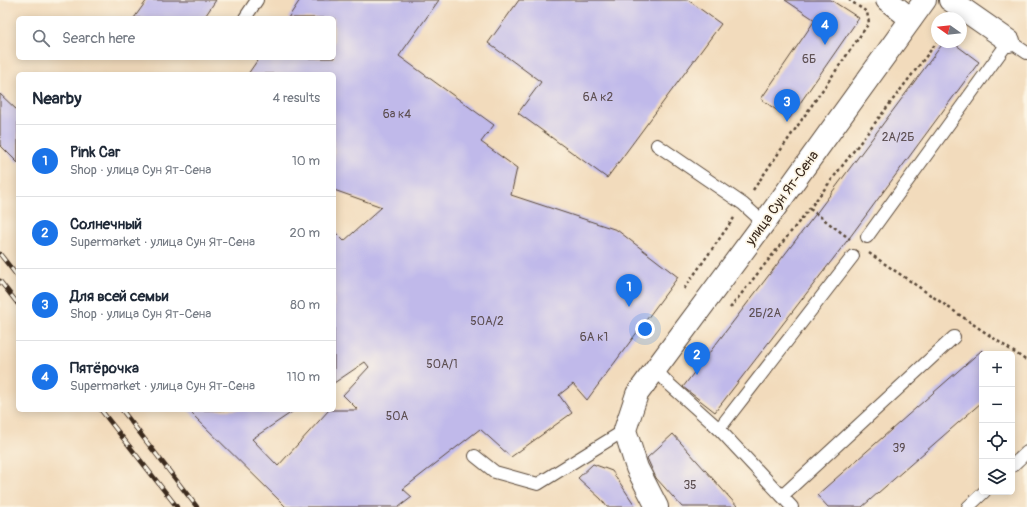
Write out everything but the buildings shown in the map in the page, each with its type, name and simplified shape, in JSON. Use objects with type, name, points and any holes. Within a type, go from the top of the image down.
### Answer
[{"type":"main road","points":[[887,0],[911,18]]},
{"type":"main road","name":"улица Сун Ят-Сена","points":[[625,430],[637,394],[764,223],[925,0]]},
{"type":"main road","points":[[950,0],[1009,41]]},
{"type":"main road","points":[[625,430],[638,468],[657,507]]},
{"type":"lane","points":[[246,16],[257,0]]},
{"type":"lane","points":[[867,237],[1009,41],[1027,52]]},
{"type":"lane","points":[[657,145],[743,204],[764,223]]},
{"type":"lane","points":[[719,429],[853,256]]},
{"type":"lane","points":[[782,496],[954,337]]},
{"type":"lane","points":[[655,369],[669,384],[719,429],[792,507]]},
{"type":"lane","points":[[475,456],[495,472],[538,484],[625,430]]},
{"type":"lane","points":[[1015,463],[1027,452]]},
{"type":"lane","points":[[968,507],[981,495]]},
{"type":"path","points":[[684,290],[869,23],[867,12],[849,0]]},
{"type":"path","points":[[727,311],[810,208],[932,48]]},
{"type":"path","points":[[810,208],[851,240]]},
{"type":"path","points":[[868,253],[1027,361]]},
{"type":"railway","points":[[0,254],[16,274]]},
{"type":"railway","points":[[0,281],[16,301]]},
{"type":"railway","points":[[103,412],[177,507]]},
{"type":"railway","points":[[124,412],[197,507]]},
{"type":"place","name":"Пятёрочка","points":[[825,45]]},
{"type":"place","name":"Для всей семьи","points":[[787,122]]},
{"type":"place","name":"Pink Car","points":[[629,307]]},
{"type":"place","name":"Солнечный","points":[[697,375]]}]
